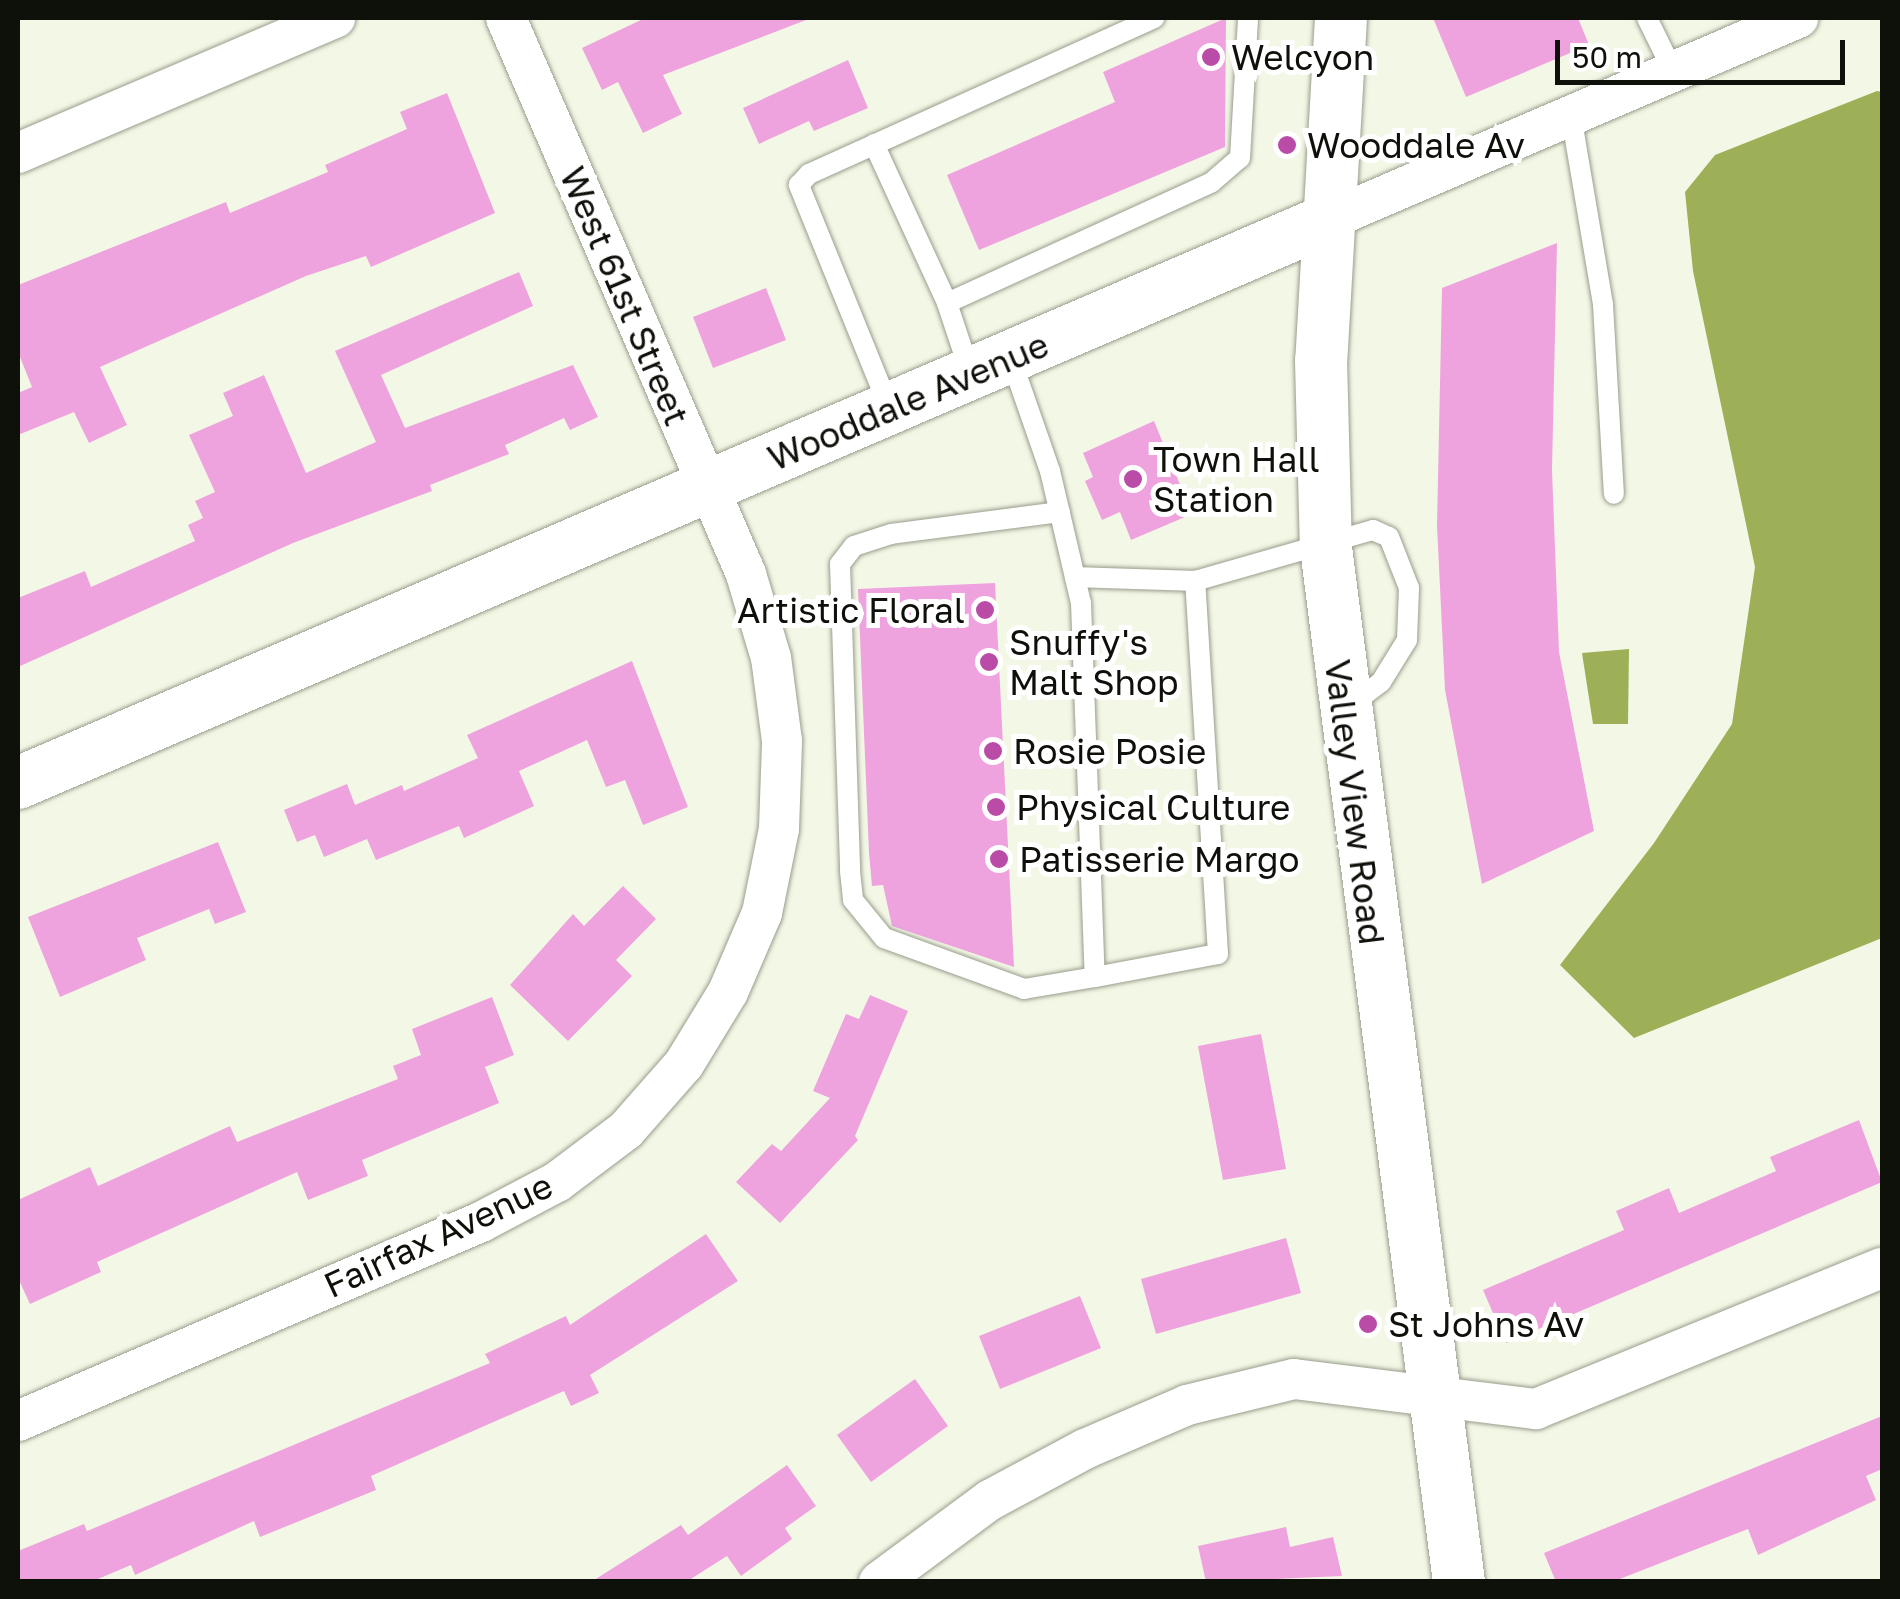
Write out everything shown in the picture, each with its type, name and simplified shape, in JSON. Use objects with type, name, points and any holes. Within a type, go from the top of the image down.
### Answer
[{"type":"street","points":[[18,153],[335,18]]},
{"type":"street","name":"West 61st Street","points":[[506,18],[746,574]]},
{"type":"street","name":"Valley View Road","points":[[1340,18],[1321,360],[1326,548],[1343,710],[1459,1582]]},
{"type":"street","name":"Wooddale Avenue","points":[[18,782],[991,366],[1785,20]]},
{"type":"street","name":"Fairfax Avenue","points":[[18,1421],[481,1222],[558,1182],[626,1130],[684,1064],[728,992],[762,913],[779,829],[782,741],[771,658],[746,574]]},
{"type":"street","points":[[879,1582],[990,1500],[1085,1448],[1187,1405],[1294,1379],[1536,1409],[1882,1268]]},
{"type":"lane","points":[[890,409],[799,185],[874,144],[1154,18]]},
{"type":"lane","points":[[947,303],[1212,182],[1240,158],[1248,18]]},
{"type":"lane","points":[[1647,18],[1673,71]]},
{"type":"lane","points":[[1571,115],[1603,306],[1614,494]]},
{"type":"lane","points":[[874,144],[947,303],[991,366],[1060,512],[1075,577],[1095,977]]},
{"type":"lane","points":[[1060,512],[892,534],[854,546],[840,564],[854,900],[866,923],[928,958],[1024,989],[1218,954],[1195,581]]},
{"type":"lane","points":[[1075,577],[1195,581],[1326,548],[1372,530],[1389,537],[1409,588],[1407,640],[1381,682],[1343,710]]},
{"type":"shaded area","points":[[1882,92],[1882,938],[1634,1038],[1560,965],[1654,843],[1732,724],[1755,567],[1693,271],[1685,192],[1715,155]]},
{"type":"shaded area","points":[[1629,649],[1628,724],[1593,724],[1582,653]]},
{"type":"building","points":[[645,18],[806,20],[663,75],[682,114],[643,133],[618,82],[602,90],[582,48]]},
{"type":"building","points":[[1226,18],[1225,147],[979,250],[947,175],[1115,102],[1103,72]]},
{"type":"building","points":[[1433,18],[1578,18],[1589,45],[1466,97]]},
{"type":"building","points":[[848,60],[868,108],[814,131],[809,121],[759,144],[743,108]]},
{"type":"building","points":[[447,93],[495,213],[371,267],[366,256],[306,276],[100,367],[127,425],[89,443],[74,412],[18,435],[18,393],[32,387],[18,352],[18,285],[226,202],[230,213],[328,172],[325,165],[407,129],[400,112]]},
{"type":"building","points":[[1557,243],[1552,470],[1559,652],[1594,831],[1482,884],[1445,690],[1437,526],[1442,288]]},
{"type":"building","points":[[519,272],[533,306],[381,375],[405,428],[573,365],[598,417],[570,430],[564,418],[505,445],[509,454],[430,485],[432,491],[293,543],[18,667],[18,598],[85,571],[91,587],[195,541],[188,525],[203,518],[195,501],[215,492],[189,435],[233,416],[223,393],[264,375],[306,473],[376,442],[335,351]]},
{"type":"building","points":[[766,288],[786,340],[713,368],[693,317]]},
{"type":"building","name":"Town Hall Station","points":[[1154,421],[1192,514],[1131,540],[1120,512],[1102,520],[1085,481],[1093,477],[1083,453]]},
{"type":"building","points":[[995,583],[1014,967],[892,926],[883,885],[872,886],[869,853],[858,589]]},
{"type":"building","points":[[632,661],[688,807],[643,825],[625,780],[606,787],[587,740],[519,771],[534,806],[464,838],[459,826],[376,860],[367,839],[324,857],[315,835],[297,842],[284,810],[347,784],[355,805],[402,785],[404,791],[478,758],[467,735]]},
{"type":"building","points":[[218,842],[246,912],[215,924],[209,909],[137,938],[146,960],[60,997],[28,917]]},
{"type":"building","points":[[623,886],[656,919],[616,960],[632,976],[568,1041],[510,985],[573,914],[584,926]]},
{"type":"building","points":[[870,995],[908,1011],[855,1136],[858,1140],[780,1223],[736,1182],[772,1144],[781,1151],[830,1098],[813,1091],[846,1014],[859,1019]]},
{"type":"building","points":[[492,997],[514,1055],[485,1067],[499,1103],[362,1160],[368,1176],[308,1200],[297,1172],[97,1262],[101,1272],[30,1304],[18,1278],[18,1200],[90,1167],[98,1186],[230,1126],[237,1142],[398,1079],[393,1066],[421,1055],[412,1029]]},
{"type":"building","points":[[1261,1034],[1286,1169],[1223,1180],[1198,1046]]},
{"type":"building","points":[[1859,1120],[1882,1182],[1506,1343],[1483,1290],[1624,1230],[1616,1211],[1669,1188],[1679,1213],[1776,1171],[1770,1157]]},
{"type":"building","points":[[706,1234],[738,1281],[590,1375],[599,1393],[571,1406],[564,1391],[371,1476],[376,1490],[260,1537],[254,1521],[135,1575],[131,1565],[91,1582],[18,1582],[18,1551],[84,1524],[87,1531],[490,1363],[485,1354],[566,1316],[570,1325]]},
{"type":"building","points":[[1286,1238],[1301,1293],[1156,1334],[1141,1279]]},
{"type":"building","points":[[1080,1296],[1101,1348],[1000,1389],[979,1336]]},
{"type":"building","points":[[915,1379],[948,1426],[871,1482],[837,1435]]},
{"type":"building","points":[[1882,1416],[1882,1469],[1866,1476],[1876,1500],[1758,1555],[1748,1529],[1612,1582],[1556,1582],[1544,1553]]},
{"type":"building","points":[[787,1465],[816,1506],[785,1528],[792,1539],[741,1576],[727,1556],[686,1582],[591,1582],[681,1525],[688,1535]]},
{"type":"building","points":[[1286,1527],[1290,1547],[1333,1537],[1342,1576],[1206,1582],[1198,1546]]},
{"type":"place","name":"Welcyon","points":[[1211,57]]},
{"type":"place","name":"Wooddale Av","points":[[1287,145]]},
{"type":"place","name":"Town Hall Station","points":[[1133,479]]},
{"type":"place","name":"Artistic Floral","points":[[985,610]]},
{"type":"place","name":"Snuffy's Malt Shop","points":[[989,662]]},
{"type":"place","name":"Rosie Posie","points":[[993,751]]},
{"type":"place","name":"Physical Culture","points":[[996,807]]},
{"type":"place","name":"Patisserie Margo","points":[[999,859]]},
{"type":"place","name":"St Johns Av","points":[[1368,1324]]}]
